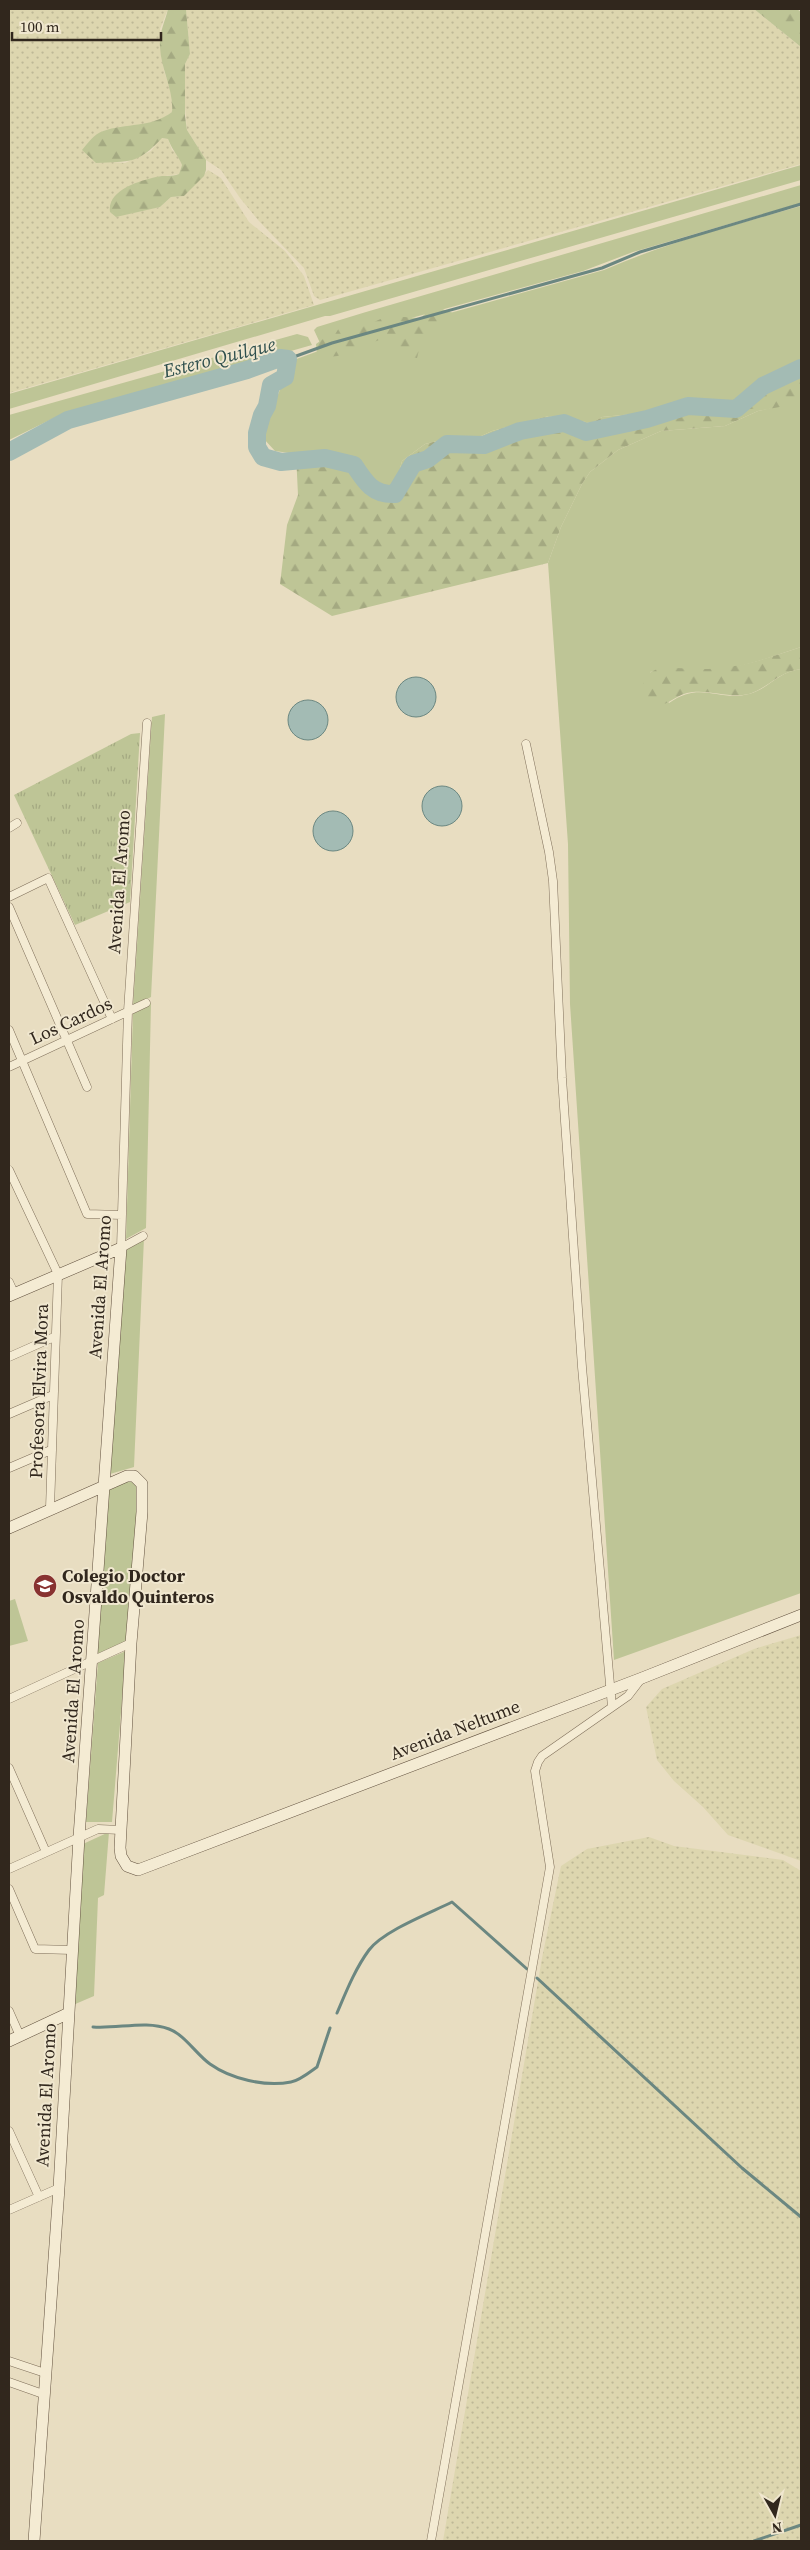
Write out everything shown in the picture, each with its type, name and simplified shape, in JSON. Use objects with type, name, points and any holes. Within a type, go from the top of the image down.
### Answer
[{"type":"street","name":"Avenida El Aromo","points":[[34,2541],[59,2188],[72,1950],[121,1248],[128,1011],[147,723]]},
{"type":"street","points":[[526,744],[550,852],[553,881],[561,1068],[582,1367],[612,1707]]},
{"type":"street","points":[[9,828],[17,823]]},
{"type":"street","points":[[9,897],[48,878],[112,1019]]},
{"type":"street","points":[[9,907],[68,1039],[87,1087]]},
{"type":"street","name":"Los Cardos","points":[[9,1067],[146,1003]]},
{"type":"street","points":[[9,1030],[87,1214],[122,1214]]},
{"type":"street","points":[[9,1170],[58,1274]]},
{"type":"street","points":[[10,1290],[58,1274],[121,1248],[143,1236]]},
{"type":"street","name":"Profesora Elvira Mora","points":[[50,1508],[54,1337],[58,1274]]},
{"type":"street","points":[[9,1357],[54,1337]]},
{"type":"street","points":[[9,1414],[53,1395]]},
{"type":"street","points":[[9,1468],[51,1450]]},
{"type":"street","points":[[9,1528],[50,1508],[127,1476],[137,1477],[142,1487],[121,1830],[105,1827],[9,1869]]},
{"type":"street","name":"Avenida Neltume","points":[[121,1830],[120,1848],[124,1862],[132,1869],[144,1869],[642,1678],[801,1614]]},
{"type":"street","points":[[9,1698],[131,1643]]},
{"type":"street","points":[[431,2541],[550,1867],[535,1771],[542,1756],[628,1696],[642,1678]]},
{"type":"street","points":[[9,1768],[46,1852]]},
{"type":"street","points":[[9,1889],[36,1949],[72,1950]]},
{"type":"street","points":[[9,2011],[20,2036]]},
{"type":"street","points":[[9,2041],[69,2013]]},
{"type":"street","points":[[9,2131],[38,2197]]},
{"type":"street","points":[[9,2210],[59,2188]]},
{"type":"street","points":[[9,2361],[45,2373]]},
{"type":"street","points":[[9,2382],[43,2394]]},
{"type":"shaded area","points":[[9,9],[168,9],[160,29],[164,71],[173,97],[172,112],[163,119],[138,126],[102,131],[112,162],[125,163],[151,151],[161,138],[168,139],[172,150],[178,155],[182,165],[179,174],[158,177],[143,210],[160,207],[171,197],[184,196],[208,170],[221,178],[249,222],[285,251],[304,276],[314,305],[9,393]]},
{"type":"shaded area","points":[[186,9],[754,9],[801,47],[801,164],[320,300],[314,296],[304,268],[258,220],[221,170],[206,160],[187,130],[184,96],[185,64],[190,54]]},
{"type":"shaded area","points":[[801,1635],[801,1861],[728,1835],[703,1807],[674,1781],[657,1760],[646,1707],[662,1689],[754,1649]]},
{"type":"shaded area","points":[[649,1837],[674,1846],[783,1860],[801,1871],[801,2541],[443,2541],[542,1958],[561,1866],[587,1849]]},
{"type":"green space","points":[[168,9],[186,9],[190,54],[185,64],[185,116],[187,130],[206,160],[206,170],[204,176],[184,196],[171,197],[160,207],[116,217],[110,212],[110,204],[119,192],[141,181],[159,176],[179,174],[182,165],[168,139],[162,138],[146,153],[132,160],[96,163],[82,150],[100,132],[156,121],[172,112],[171,96],[160,47],[161,32]]},
{"type":"green space","points":[[754,9],[797,9],[801,12],[801,47]]},
{"type":"green space","points":[[801,165],[801,180],[325,316],[9,409],[9,394]]},
{"type":"green space","points":[[801,185],[801,203],[633,252],[583,271],[320,343],[314,330],[317,327],[366,312]]},
{"type":"green space","points":[[801,206],[801,364],[790,368],[739,402],[676,404],[633,414],[602,417],[592,423],[549,416],[492,431],[477,438],[449,438],[425,444],[402,461],[396,484],[391,488],[383,487],[350,459],[320,453],[296,454],[275,451],[264,439],[266,417],[274,405],[291,361],[332,346],[604,270],[677,242]]},
{"type":"green space","points":[[442,309],[453,313],[450,318],[427,334],[409,340],[409,345],[419,350],[417,358],[406,356],[379,340],[337,356],[317,354],[316,344],[323,339],[334,336],[339,328],[351,324],[374,322],[387,316],[420,318],[429,311]]},
{"type":"green space","points":[[297,334],[308,337],[312,345],[54,418],[9,440],[9,415]]},
{"type":"green space","points":[[801,364],[801,403],[758,411],[725,426],[661,431],[618,450],[590,472],[561,527],[548,563],[332,616],[280,584],[287,525],[298,495],[296,454],[324,452],[344,456],[379,484],[391,488],[396,484],[402,461],[425,444],[449,438],[477,438],[492,431],[549,416],[592,423],[602,417],[633,414],[676,404],[739,402],[760,381]]},
{"type":"green space","points":[[801,403],[801,647],[733,668],[714,670],[668,669],[650,672],[669,703],[680,696],[691,693],[700,692],[728,696],[749,694],[756,692],[786,673],[801,669],[801,1593],[614,1660],[570,1004],[568,844],[548,563],[561,527],[582,484],[590,472],[618,450],[661,431],[725,426],[758,411]]},
{"type":"green space","points":[[801,647],[801,669],[786,673],[749,694],[687,693],[657,706],[651,705],[644,693],[644,679],[656,670],[666,668],[708,669],[736,666]]},
{"type":"green space","points":[[165,714],[151,997],[133,1006],[152,717]]},
{"type":"green space","points":[[140,733],[130,902],[75,925],[14,795],[131,734]]},
{"type":"green space","points":[[151,1003],[146,1228],[126,1239],[133,1012]]},
{"type":"green space","points":[[144,1238],[134,1467],[110,1474],[125,1250]]},
{"type":"green space","points":[[123,1477],[140,1480],[131,1643],[93,1659],[104,1486]]},
{"type":"green space","points":[[15,1599],[28,1641],[9,1646],[9,1601]]},
{"type":"green space","points":[[126,1651],[112,1822],[86,1822],[98,1663]]},
{"type":"green space","points":[[109,1832],[104,1895],[98,1898],[94,1996],[73,2005],[83,1844]]},
{"type":"water","points":[[420,677],[427,680],[433,686],[436,697],[435,705],[427,714],[420,717],[412,717],[405,714],[397,705],[396,693],[399,686],[408,678]]},
{"type":"water","points":[[312,700],[319,703],[325,709],[328,720],[327,728],[319,737],[312,740],[304,740],[297,737],[289,728],[288,716],[291,709],[300,701]]},
{"type":"water","points":[[446,786],[453,789],[459,795],[462,806],[461,814],[453,823],[446,826],[438,826],[431,823],[423,814],[422,802],[425,795],[434,787]]},
{"type":"water","points":[[337,811],[344,814],[350,820],[353,831],[352,839],[344,848],[337,851],[329,851],[322,848],[314,839],[313,827],[316,820],[325,812]]},
{"type":"waterway","points":[[288,359],[332,343],[602,268],[640,252],[801,204]]},
{"type":"waterway","name":"Estero Quilque","points":[[9,452],[68,420],[247,370],[280,358],[288,359],[285,377],[271,385],[267,406],[262,415],[257,433],[257,447],[263,457],[281,462],[325,458],[354,465],[366,482],[375,490],[387,494],[395,494],[413,464],[428,459],[447,444],[484,445],[520,431],[564,423],[586,432],[647,419],[688,406],[736,409],[763,386],[801,368]]},
{"type":"waterway","points":[[337,2013],[359,1965],[376,1943],[396,1929],[452,1902],[527,1969]]},
{"type":"waterway","points":[[537,1978],[742,2168],[801,2217]]},
{"type":"waterway","points":[[93,2027],[160,2026],[175,2032],[205,2060],[218,2069],[238,2078],[270,2083],[294,2081],[317,2067],[330,2028]]},
{"type":"waterway","points":[[754,2541],[801,2525]]},
{"type":"place","name":"Colegio Doctor Osvaldo Quinteros","points":[[45,1586]]}]
